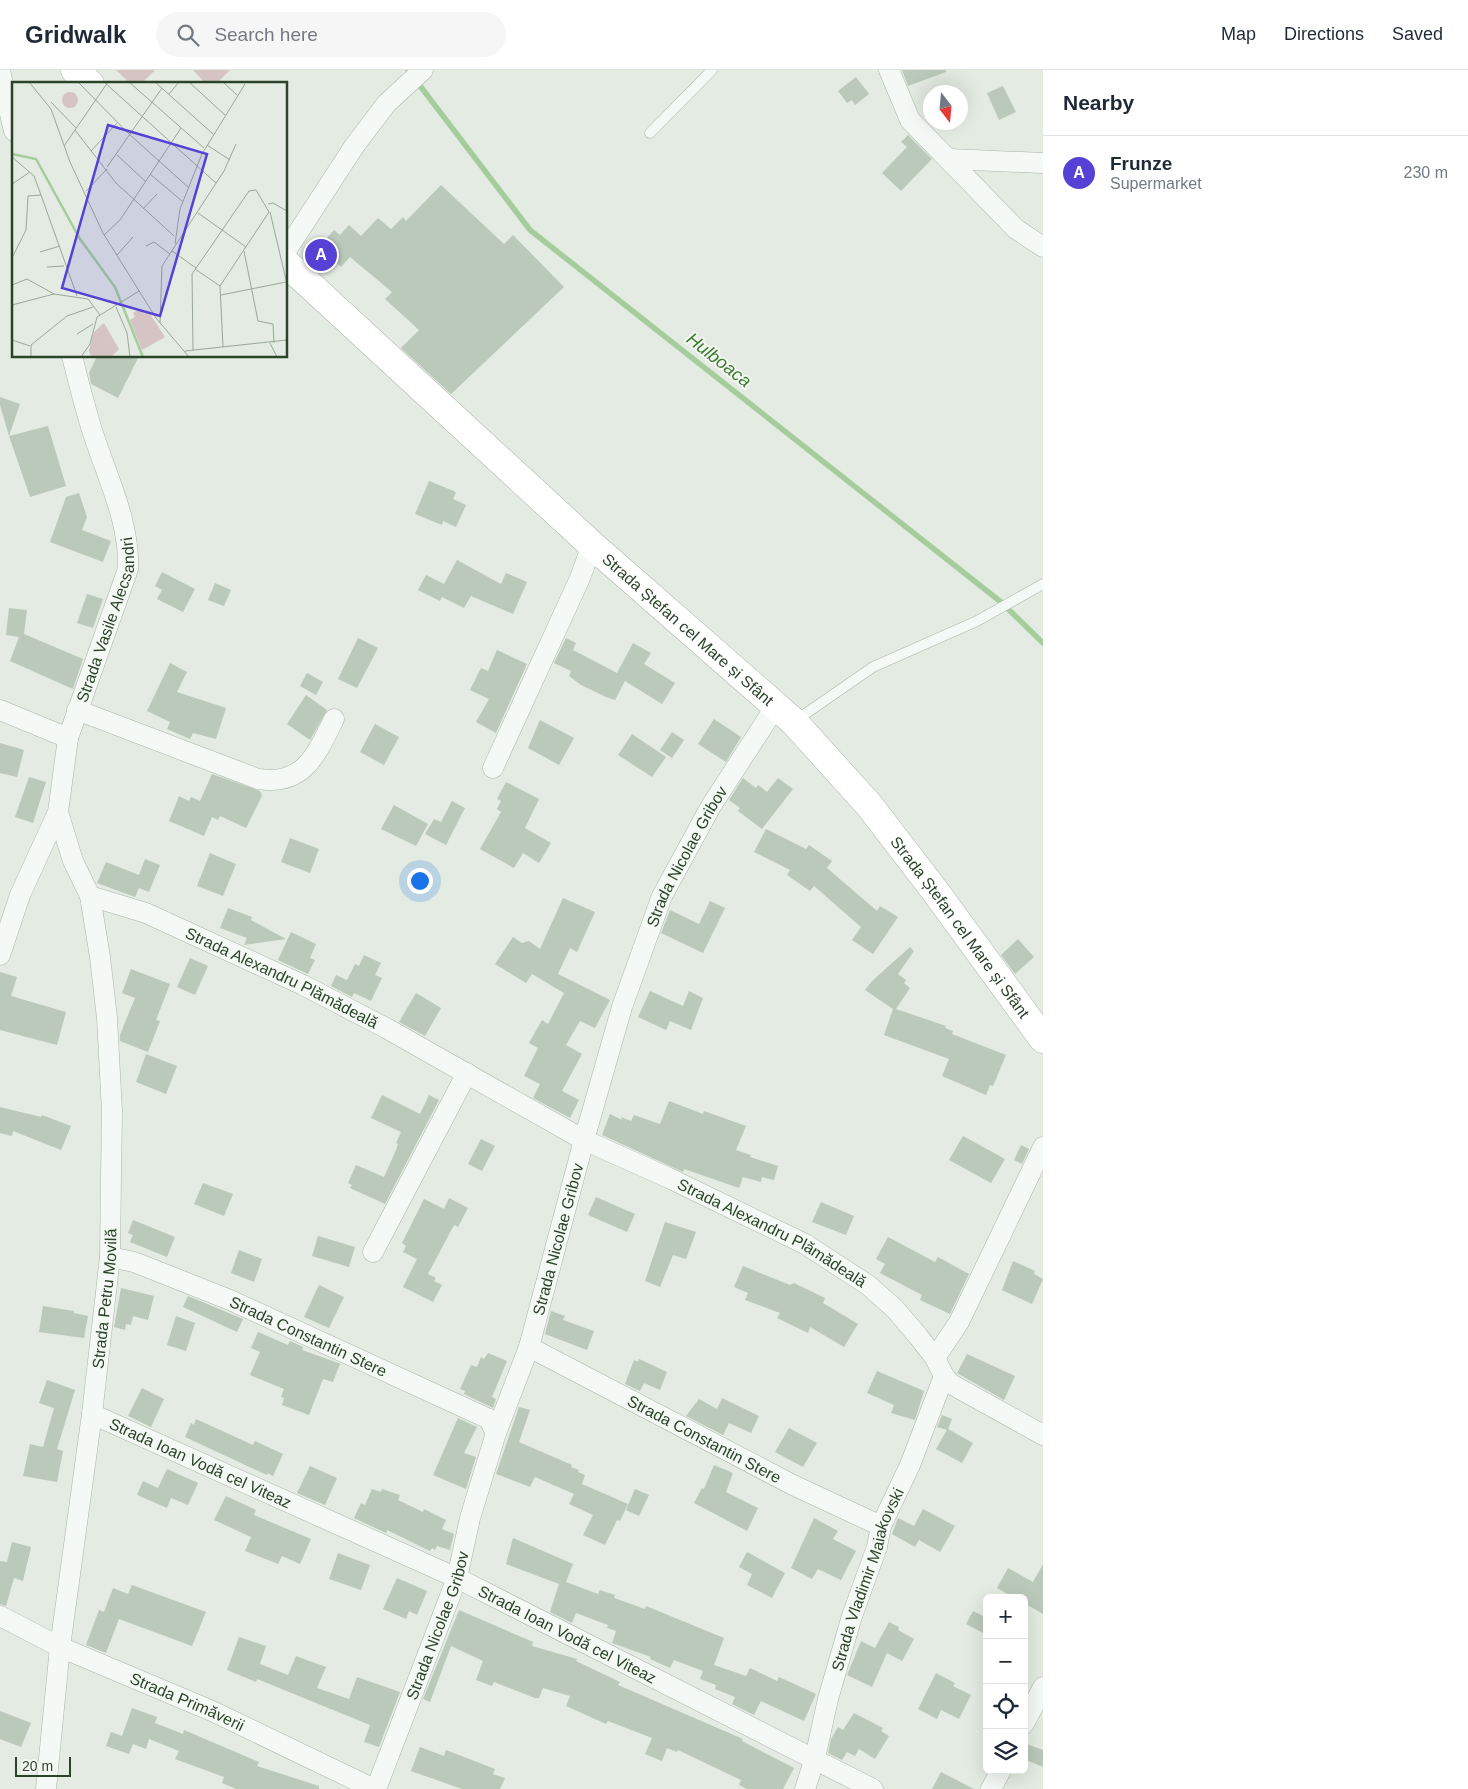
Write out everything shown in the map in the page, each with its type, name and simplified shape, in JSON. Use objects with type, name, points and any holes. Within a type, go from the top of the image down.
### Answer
[{"type":"street","points":[[75,70],[88,82]]},
{"type":"street","points":[[288,248],[355,146],[387,103],[423,70]]},
{"type":"street","points":[[889,70],[906,112],[931,144],[949,159],[1016,229],[1043,247]]},
{"type":"street","points":[[0,71],[12,122]]},
{"type":"street","points":[[949,159],[1043,163]]},
{"type":"street","name":"Strada Ștefan cel Mare și Sfânt","points":[[288,265],[592,545],[785,714],[870,805],[1043,1039]]},
{"type":"street","name":"Strada Vasile Alecsandri","points":[[0,954],[20,895],[58,812],[68,738],[128,569],[124,526],[91,426],[73,358]]},
{"type":"street","points":[[493,768],[580,578],[592,545]]},
{"type":"street","points":[[0,710],[68,738]]},
{"type":"street","name":"Strada Vasile Alecsandri","points":[[77,710],[258,779],[270,781],[286,779],[299,774],[321,746],[334,719]]},
{"type":"street","name":"Strada Nicolae Gribov","points":[[375,1789],[457,1578],[470,1518],[496,1433],[529,1347],[584,1140],[622,1007],[662,896],[711,806],[785,714]]},
{"type":"street","name":"Strada Petru Movilă","points":[[46,1789],[60,1647],[92,1414],[110,1257],[112,1111],[107,1018],[90,896],[73,862],[58,812]]},
{"type":"street","name":"Strada Alexandru Plămădeală","points":[[90,896],[146,913],[232,951],[352,1010],[584,1140],[669,1178],[805,1244],[868,1285],[895,1309],[951,1384],[1043,1435]]},
{"type":"street","points":[[373,1252],[467,1073]]},
{"type":"street","name":"Strada Vladimir Maiakovski","points":[[805,1789],[815,1758],[828,1699],[852,1616],[877,1547],[880,1526],[910,1465],[939,1367],[1043,1147]]},
{"type":"street","name":"Strada Constantin Stere","points":[[110,1257],[134,1262],[230,1300],[489,1419],[496,1433]]},
{"type":"street","name":"Strada Constantin Stere","points":[[529,1347],[793,1485],[880,1526]]},
{"type":"street","name":"Strada Ioan Vodă cel Viteaz","points":[[92,1414],[457,1578],[873,1789]]},
{"type":"street","name":"Strada Primăverii","points":[[0,1616],[60,1647],[212,1711],[375,1789]]},
{"type":"street","points":[[1028,1716],[1043,1687]]},
{"type":"street","points":[[991,1789],[999,1774]]},
{"type":"lane","points":[[650,132],[712,70]]},
{"type":"lane","points":[[785,714],[873,667],[977,621],[1043,584]]},
{"type":"shaded area","points":[[116,70],[155,70],[143,82],[129,82]]},
{"type":"shaded area","points":[[193,70],[230,70],[218,82],[204,82]]},
{"type":"building","points":[[902,70],[946,70],[946,72],[908,86]]},
{"type":"building","points":[[856,77],[869,94],[855,105],[852,100],[847,103],[838,91]]},
{"type":"building","points":[[1003,86],[1016,112],[999,120],[987,93]]},
{"type":"building","points":[[908,135],[932,159],[901,191],[882,173],[907,147],[901,142]]},
{"type":"building","points":[[441,185],[504,244],[513,235],[564,287],[451,394],[401,348],[419,330],[385,299],[392,292],[350,257],[341,267],[319,247],[334,230],[340,235],[349,225],[361,236],[378,218],[391,229],[403,217],[406,221]]},
{"type":"building","points":[[96,358],[138,358],[118,398],[91,384],[89,373]]},
{"type":"building","points":[[0,397],[20,404],[9,436],[0,405]]},
{"type":"building","points":[[48,426],[66,486],[30,497],[9,436]]},
{"type":"building","points":[[429,481],[456,492],[453,499],[466,505],[456,527],[443,521],[442,525],[415,514]]},
{"type":"building","points":[[79,493],[87,517],[82,530],[111,541],[103,562],[50,542],[66,497]]},
{"type":"building","points":[[457,560],[501,584],[506,573],[527,582],[513,614],[471,596],[464,608],[442,597],[440,601],[418,590],[426,575],[444,584]]},
{"type":"building","points":[[162,572],[195,589],[183,612],[157,599],[162,590],[155,586]]},
{"type":"building","points":[[215,583],[231,590],[224,606],[208,600]]},
{"type":"building","points":[[87,594],[103,599],[93,628],[77,623]]},
{"type":"building","points":[[9,608],[27,610],[24,634],[83,659],[73,689],[10,661],[19,637],[6,635]]},
{"type":"building","points":[[358,638],[378,648],[357,688],[338,679]]},
{"type":"building","points":[[566,638],[576,643],[573,650],[617,673],[633,643],[651,653],[644,664],[675,683],[662,704],[625,681],[615,700],[606,697],[581,685],[569,676],[571,671],[554,663]]},
{"type":"building","points":[[497,650],[527,664],[496,733],[476,722],[489,699],[470,690],[481,668],[488,671]]},
{"type":"building","points":[[170,663],[187,672],[177,692],[226,708],[216,739],[193,733],[190,739],[167,729],[170,722],[147,711]]},
{"type":"building","points":[[307,673],[323,682],[316,695],[300,686]]},
{"type":"building","points":[[306,695],[327,710],[310,740],[287,724]]},
{"type":"building","points":[[714,719],[741,737],[726,762],[698,744]]},
{"type":"building","points":[[540,720],[574,738],[559,765],[528,748]]},
{"type":"building","points":[[375,724],[399,737],[384,765],[360,752]]},
{"type":"building","points":[[672,732],[684,740],[672,758],[660,750]]},
{"type":"building","points":[[632,734],[666,757],[652,777],[618,755]]},
{"type":"building","points":[[0,743],[24,750],[17,777],[0,773]]},
{"type":"building","points":[[212,774],[260,791],[262,796],[246,828],[220,816],[218,820],[212,817],[204,836],[169,821],[179,796],[189,801],[191,797],[200,801]]},
{"type":"building","points":[[29,777],[46,782],[33,823],[15,817]]},
{"type":"building","points":[[743,778],[756,788],[758,785],[767,792],[778,778],[793,789],[762,829],[738,811],[740,808],[729,800]]},
{"type":"building","points":[[506,782],[539,799],[525,828],[551,843],[539,863],[523,853],[514,868],[480,849],[501,812],[497,809],[501,801],[497,799]]},
{"type":"building","points":[[452,801],[465,808],[446,845],[425,834],[434,819],[441,822]]},
{"type":"building","points":[[394,805],[428,824],[416,846],[381,829]]},
{"type":"building","points":[[766,829],[806,849],[809,845],[832,861],[827,868],[877,911],[880,906],[898,917],[873,954],[852,940],[861,927],[814,886],[810,891],[787,875],[790,870],[754,852]]},
{"type":"building","points":[[290,838],[319,849],[310,873],[281,862]]},
{"type":"building","points":[[210,853],[236,864],[223,896],[197,886]]},
{"type":"building","points":[[145,859],[160,865],[149,892],[139,888],[135,897],[97,883],[106,862],[139,875]]},
{"type":"building","points":[[563,898],[595,912],[577,952],[570,948],[558,974],[610,1000],[595,1028],[580,1021],[566,1045],[582,1054],[562,1091],[579,1100],[570,1118],[533,1098],[540,1084],[524,1076],[538,1048],[529,1043],[542,1020],[548,1024],[564,993],[532,974],[526,983],[495,964],[513,937],[522,943],[529,941],[540,949]]},
{"type":"building","points":[[710,901],[725,908],[703,953],[661,933],[670,910],[699,924]]},
{"type":"building","points":[[228,908],[252,917],[251,920],[286,939],[244,945],[247,938],[220,928]]},
{"type":"building","points":[[291,932],[316,944],[310,958],[315,960],[308,974],[278,960]]},
{"type":"building","points":[[1018,939],[1034,957],[1015,974],[1001,955]]},
{"type":"building","points":[[910,947],[914,951],[898,974],[906,980],[904,983],[910,988],[896,1009],[946,1026],[945,1028],[953,1031],[952,1034],[1006,1055],[993,1086],[990,1085],[986,1095],[942,1076],[949,1059],[884,1035],[893,1009],[865,990],[872,981]]},
{"type":"building","points":[[364,955],[381,963],[375,975],[382,978],[371,1001],[354,993],[352,997],[331,986],[336,975],[347,980],[355,964],[359,966]]},
{"type":"building","points":[[190,958],[208,966],[195,995],[177,987]]},
{"type":"building","points":[[131,969],[170,984],[156,1020],[160,1021],[148,1052],[120,1041],[120,1035],[135,998],[122,993]]},
{"type":"building","points":[[0,972],[17,977],[11,996],[66,1012],[57,1045],[0,1030]]},
{"type":"building","points":[[650,991],[683,1006],[689,991],[703,998],[691,1030],[670,1021],[666,1030],[638,1017]]},
{"type":"building","points":[[416,993],[441,1008],[425,1036],[399,1022]]},
{"type":"building","points":[[146,1054],[177,1066],[166,1094],[136,1082]]},
{"type":"building","points":[[382,1095],[420,1114],[429,1095],[439,1100],[385,1204],[350,1188],[352,1185],[348,1183],[356,1165],[384,1177],[396,1150],[398,1144],[396,1143],[401,1132],[371,1118]]},
{"type":"building","points":[[669,1101],[703,1114],[704,1111],[746,1126],[736,1150],[751,1155],[750,1157],[778,1166],[774,1180],[762,1177],[761,1182],[743,1177],[739,1188],[684,1169],[683,1172],[602,1135],[610,1114],[622,1120],[621,1117],[631,1121],[634,1115],[660,1124]]},
{"type":"building","points":[[0,1107],[41,1117],[42,1115],[71,1126],[61,1150],[13,1131],[12,1136],[0,1133]]},
{"type":"building","points":[[963,1136],[1005,1159],[991,1183],[949,1160]]},
{"type":"building","points":[[481,1139],[495,1146],[482,1171],[468,1164]]},
{"type":"building","points":[[1021,1145],[1029,1149],[1022,1164],[1014,1160]]},
{"type":"building","points":[[203,1183],[233,1194],[224,1216],[194,1204]]},
{"type":"building","points":[[596,1197],[635,1214],[627,1232],[588,1215]]},
{"type":"building","points":[[449,1198],[468,1208],[458,1227],[454,1225],[428,1274],[436,1278],[434,1281],[442,1285],[433,1302],[403,1287],[417,1259],[403,1252],[406,1246],[402,1243],[424,1199],[444,1209]]},
{"type":"building","points":[[821,1202],[854,1216],[846,1235],[812,1222]]},
{"type":"building","points":[[133,1220],[175,1237],[167,1257],[130,1242],[133,1235],[128,1233]]},
{"type":"building","points":[[665,1222],[696,1232],[686,1259],[673,1255],[660,1287],[645,1281]]},
{"type":"building","points":[[318,1236],[355,1247],[349,1267],[312,1256]]},
{"type":"building","points":[[888,1237],[935,1262],[938,1257],[969,1274],[950,1314],[920,1300],[922,1295],[880,1273],[885,1264],[876,1259]]},
{"type":"building","points":[[239,1250],[262,1259],[254,1282],[231,1273]]},
{"type":"building","points":[[1013,1261],[1035,1271],[1034,1274],[1043,1279],[1032,1304],[1002,1290]]},
{"type":"building","points":[[743,1266],[790,1285],[794,1283],[825,1298],[823,1303],[858,1324],[844,1347],[810,1327],[808,1333],[777,1318],[780,1313],[745,1300],[748,1293],[734,1287]]},
{"type":"building","points":[[319,1285],[344,1297],[329,1328],[304,1317]]},
{"type":"building","points":[[121,1288],[154,1296],[148,1320],[133,1316],[131,1325],[126,1324],[125,1330],[114,1327]]},
{"type":"building","points":[[188,1296],[243,1319],[237,1332],[183,1307]]},
{"type":"building","points":[[43,1306],[74,1311],[74,1313],[88,1316],[84,1338],[39,1332]]},
{"type":"building","points":[[551,1311],[565,1316],[563,1320],[594,1331],[587,1350],[545,1334]]},
{"type":"building","points":[[176,1316],[195,1323],[186,1351],[167,1345]]},
{"type":"building","points":[[258,1332],[288,1345],[290,1341],[303,1347],[302,1350],[341,1364],[333,1382],[323,1379],[309,1415],[282,1405],[284,1398],[281,1397],[284,1389],[250,1375],[260,1352],[251,1348]]},
{"type":"building","points":[[488,1353],[507,1361],[492,1397],[496,1399],[493,1408],[464,1394],[465,1391],[460,1389],[471,1365],[477,1367],[481,1357],[484,1359]]},
{"type":"building","points":[[967,1354],[1015,1376],[1004,1400],[957,1373]]},
{"type":"building","points":[[639,1359],[667,1372],[660,1390],[644,1383],[640,1391],[625,1384],[634,1360],[638,1362]]},
{"type":"building","points":[[877,1371],[924,1391],[915,1420],[891,1413],[894,1405],[867,1393]]},
{"type":"building","points":[[47,1380],[75,1390],[57,1449],[63,1451],[57,1482],[23,1476],[30,1444],[43,1447],[54,1408],[39,1403]]},
{"type":"building","points":[[142,1388],[164,1399],[151,1427],[128,1416]]},
{"type":"building","points":[[722,1398],[759,1416],[751,1433],[729,1423],[723,1435],[686,1416],[699,1399],[717,1409]]},
{"type":"building","points":[[519,1407],[530,1410],[519,1442],[572,1465],[571,1467],[585,1475],[582,1484],[628,1504],[620,1521],[617,1520],[605,1545],[583,1535],[593,1515],[569,1504],[574,1494],[535,1477],[530,1487],[496,1474]]},
{"type":"building","points":[[942,1415],[952,1419],[948,1429],[973,1443],[962,1463],[936,1449],[947,1430],[937,1427]]},
{"type":"building","points":[[458,1418],[477,1427],[464,1453],[476,1457],[466,1489],[433,1475]]},
{"type":"building","points":[[196,1419],[253,1445],[255,1441],[283,1454],[273,1476],[268,1473],[267,1475],[185,1437],[191,1423],[194,1425]]},
{"type":"building","points":[[789,1428],[817,1443],[803,1467],[775,1452]]},
{"type":"building","points":[[714,1465],[733,1473],[726,1492],[758,1508],[747,1531],[694,1503],[702,1488],[704,1489]]},
{"type":"building","points":[[310,1466],[337,1478],[325,1505],[297,1493]]},
{"type":"building","points":[[167,1469],[198,1483],[188,1505],[171,1498],[167,1508],[137,1495],[143,1481],[158,1488]]},
{"type":"building","points":[[372,1489],[381,1492],[382,1489],[400,1495],[398,1500],[423,1512],[424,1509],[446,1520],[442,1529],[454,1534],[450,1550],[437,1546],[435,1550],[432,1548],[430,1551],[387,1530],[386,1533],[354,1518],[361,1503],[365,1505]]},
{"type":"building","points":[[635,1489],[649,1495],[639,1516],[626,1510]]},
{"type":"building","points":[[226,1496],[256,1510],[254,1515],[311,1539],[300,1564],[282,1556],[278,1564],[245,1551],[251,1537],[214,1520]]},
{"type":"building","points":[[923,1509],[955,1526],[940,1552],[919,1540],[915,1547],[892,1534],[898,1518],[914,1526]]},
{"type":"building","points":[[814,1518],[838,1531],[833,1539],[856,1551],[841,1580],[818,1569],[812,1579],[791,1568]]},
{"type":"building","points":[[513,1538],[573,1564],[566,1582],[598,1594],[600,1590],[615,1595],[614,1598],[645,1609],[646,1606],[724,1638],[714,1665],[746,1676],[750,1668],[777,1681],[779,1677],[816,1694],[804,1721],[761,1701],[754,1715],[732,1704],[735,1697],[715,1689],[716,1685],[700,1679],[703,1671],[674,1660],[670,1668],[650,1659],[651,1657],[612,1643],[616,1631],[607,1628],[608,1625],[576,1613],[572,1623],[550,1612],[559,1584],[506,1564]]},
{"type":"building","points":[[12,1542],[31,1547],[23,1581],[14,1578],[6,1606],[0,1604],[0,1561],[7,1562]]},
{"type":"building","points":[[747,1552],[785,1573],[772,1598],[747,1585],[752,1574],[739,1567]]},
{"type":"building","points":[[338,1553],[370,1565],[361,1590],[329,1579]]},
{"type":"building","points":[[1043,1564],[1043,1614],[1028,1605],[1028,1594],[1008,1594],[997,1588],[1008,1568],[1033,1582]]},
{"type":"building","points":[[397,1578],[427,1591],[417,1615],[409,1611],[406,1619],[383,1609]]},
{"type":"building","points":[[132,1585],[206,1612],[192,1646],[119,1619],[106,1653],[86,1645],[99,1610],[104,1612],[113,1588],[128,1594]]},
{"type":"building","points":[[459,1610],[533,1642],[532,1646],[577,1659],[576,1661],[620,1682],[618,1685],[743,1739],[742,1741],[794,1768],[783,1789],[747,1789],[739,1785],[741,1780],[678,1750],[677,1752],[667,1748],[662,1761],[645,1754],[652,1738],[608,1721],[606,1724],[566,1706],[570,1696],[543,1688],[539,1698],[535,1698],[494,1682],[492,1686],[476,1680],[483,1661],[451,1646],[430,1702],[423,1699]]},
{"type":"building","points":[[973,1611],[983,1616],[983,1633],[966,1624]]},
{"type":"building","points":[[889,1622],[899,1627],[898,1630],[914,1639],[902,1661],[887,1653],[872,1687],[847,1675],[861,1641],[875,1648]]},
{"type":"building","points":[[239,1637],[266,1646],[260,1664],[288,1675],[296,1656],[326,1667],[317,1688],[349,1699],[357,1677],[400,1692],[379,1747],[364,1742],[370,1725],[257,1679],[256,1682],[227,1670]]},
{"type":"building","points":[[936,1673],[955,1683],[953,1686],[971,1695],[959,1719],[941,1710],[937,1719],[918,1709]]},
{"type":"building","points":[[132,1708],[157,1717],[155,1723],[183,1734],[184,1730],[259,1762],[257,1766],[319,1786],[319,1789],[236,1789],[222,1783],[224,1777],[175,1759],[179,1751],[149,1739],[146,1749],[133,1744],[129,1754],[106,1746],[111,1732],[122,1736]]},
{"type":"building","points":[[0,1711],[31,1723],[21,1747],[0,1739]]},
{"type":"building","points":[[854,1713],[883,1728],[881,1731],[889,1736],[875,1759],[859,1749],[855,1756],[847,1752],[842,1760],[828,1753],[831,1739],[838,1727],[843,1730]]},
{"type":"building","points":[[1028,1744],[1043,1750],[1043,1767],[1028,1761]]},
{"type":"building","points":[[420,1747],[444,1756],[446,1750],[495,1769],[493,1774],[505,1778],[500,1789],[462,1789],[411,1771]]},
{"type":"building","points":[[941,1772],[974,1789],[932,1789]]},
{"type":"waterway","name":"Hulboaca","points":[[408,70],[530,230],[1001,602],[1043,643]]},
{"type":"place","name":"Frunze","points":[[321,255]]}]
